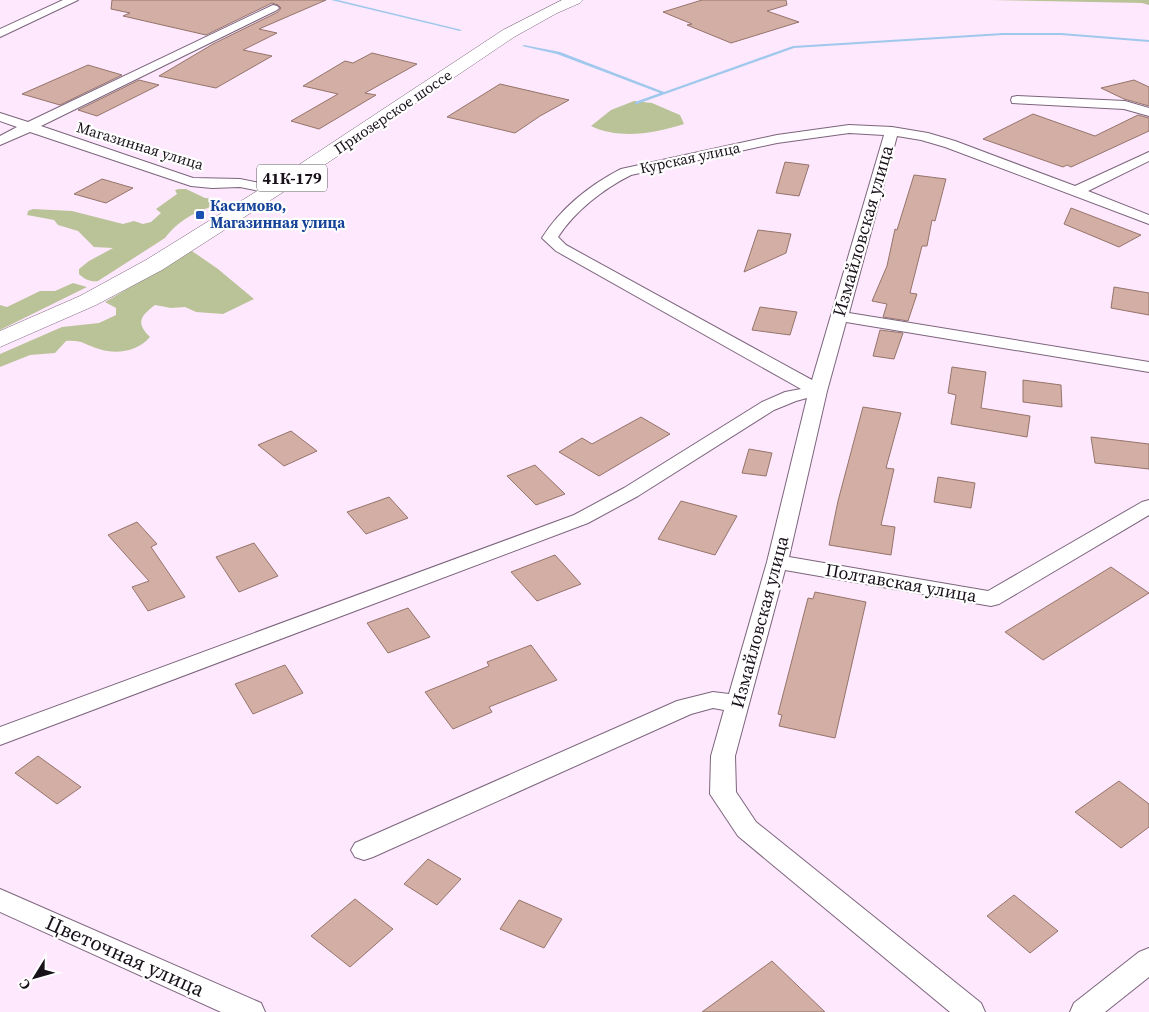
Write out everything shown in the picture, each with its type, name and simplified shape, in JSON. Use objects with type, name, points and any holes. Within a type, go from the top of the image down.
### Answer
[{"type":"main road","name":"Приозерское шоссе","points":[[0,340],[116,286],[274,190],[407,103],[502,37],[540,15],[575,0]]},
{"type":"street","points":[[0,33],[72,0]]},
{"type":"street","points":[[0,141],[273,8]]},
{"type":"street","points":[[1017,100],[1125,105],[1149,112]]},
{"type":"street","name":"Магазинная улица","points":[[0,117],[191,182],[212,184],[240,183],[274,190]]},
{"type":"street","name":"Курская улица","points":[[818,391],[561,248],[550,238],[555,227],[600,188],[626,172],[777,139],[849,129],[892,131],[923,136],[950,144],[1149,220]]},
{"type":"street","name":"Измайловская улица","points":[[892,131],[818,391],[777,562],[722,756],[723,794],[747,829],[971,1012]]},
{"type":"street","points":[[1076,191],[1149,156]]},
{"type":"street","points":[[839,316],[1149,367]]},
{"type":"street","points":[[0,736],[581,519],[631,492],[768,406],[791,396],[818,391]]},
{"type":"street","name":"Полтавская улица","points":[[777,562],[991,599],[1149,506]]},
{"type":"street","points":[[364,850],[685,707],[713,700],[737,704]]},
{"type":"street","name":"Цветочная улица","points":[[0,900],[250,1012]]},
{"type":"street","points":[[1084,1012],[1149,960]]},
{"type":"green space","points":[[990,0],[1149,0],[1149,5],[1142,3]]},
{"type":"green space","points":[[634,101],[652,103],[680,115],[684,124],[638,134],[613,133],[591,126],[611,110]]},
{"type":"green space","points":[[186,189],[205,198],[221,199],[213,206],[183,220],[165,238],[98,281],[90,281],[84,278],[79,274],[79,269],[89,261],[113,248],[94,247],[78,231],[58,225],[54,220],[27,215],[28,211],[33,209],[72,211],[123,224],[134,221],[143,224],[151,222],[161,213],[156,209],[177,194],[175,190]]},
{"type":"green space","points":[[192,251],[218,269],[254,299],[223,314],[196,312],[185,307],[171,308],[155,305],[143,316],[141,323],[145,332],[150,337],[140,346],[133,349],[113,352],[80,342],[66,341],[55,353],[30,355],[0,367],[0,354],[62,327],[99,323],[116,315],[116,308],[105,302]]},
{"type":"green space","points":[[73,283],[87,287],[0,330],[0,305],[7,307],[40,291],[55,291]]},
{"type":"building","points":[[112,0],[326,0],[259,29],[277,33],[243,50],[272,56],[216,88],[159,76],[213,44],[278,12],[281,8],[278,5],[272,3],[206,35],[123,16],[130,13],[111,9]]},
{"type":"building","points":[[702,0],[786,0],[787,5],[767,11],[799,22],[731,43],[687,25],[692,24],[663,12]]},
{"type":"building","points":[[372,53],[417,64],[365,93],[376,95],[319,129],[291,121],[338,94],[303,86],[345,61],[353,63]]},
{"type":"building","points":[[88,65],[122,75],[60,105],[22,94]]},
{"type":"building","points":[[139,80],[159,85],[97,116],[78,110]]},
{"type":"building","points":[[1134,80],[1149,87],[1149,106],[1124,99],[1101,88]]},
{"type":"building","points":[[500,84],[569,100],[515,133],[447,117]]},
{"type":"building","points":[[1033,114],[1095,136],[1138,115],[1149,118],[1149,131],[1071,167],[1067,165],[1063,167],[983,139]]},
{"type":"building","points":[[785,162],[809,165],[799,196],[776,193]]},
{"type":"building","points":[[914,175],[946,179],[935,221],[932,220],[927,246],[922,246],[910,293],[917,294],[908,321],[883,317],[887,304],[872,301],[887,266],[895,229],[897,230]]},
{"type":"building","points":[[102,179],[133,188],[106,203],[74,194]]},
{"type":"building","points":[[1071,208],[1141,235],[1119,247],[1064,224]]},
{"type":"building","points":[[758,230],[791,234],[786,253],[744,272]]},
{"type":"building","points":[[1114,287],[1149,293],[1149,315],[1111,308]]},
{"type":"building","points":[[760,307],[797,312],[790,335],[752,330]]},
{"type":"building","points":[[880,330],[903,333],[894,359],[873,356]]},
{"type":"building","points":[[952,367],[986,372],[981,408],[1030,416],[1027,437],[951,424],[956,395],[948,393]]},
{"type":"building","points":[[1023,380],[1061,385],[1062,407],[1023,402]]},
{"type":"building","points":[[863,407],[901,413],[886,468],[894,469],[881,525],[895,527],[891,555],[829,545],[838,501]]},
{"type":"building","points":[[641,417],[670,434],[599,476],[559,452],[582,438],[592,444]]},
{"type":"building","points":[[291,431],[317,451],[284,466],[258,445]]},
{"type":"building","points":[[1091,437],[1149,444],[1149,469],[1095,463]]},
{"type":"building","points":[[749,449],[772,453],[766,476],[742,473]]},
{"type":"building","points":[[535,465],[565,494],[536,505],[507,476]]},
{"type":"building","points":[[938,477],[975,483],[971,508],[934,502]]},
{"type":"building","points":[[389,497],[408,518],[366,534],[347,512]]},
{"type":"building","points":[[681,501],[737,516],[715,555],[658,539]]},
{"type":"building","points":[[137,522],[157,544],[151,547],[185,597],[148,611],[132,587],[149,581],[108,535]]},
{"type":"building","points":[[254,543],[278,576],[239,592],[216,557]]},
{"type":"building","points":[[555,555],[581,584],[537,601],[511,572]]},
{"type":"building","points":[[1111,567],[1149,593],[1043,660],[1005,632]]},
{"type":"building","points":[[815,592],[866,602],[835,738],[779,726],[782,715],[778,714],[808,598],[813,599]]},
{"type":"building","points":[[408,608],[430,637],[388,653],[367,623]]},
{"type":"building","points":[[531,645],[557,680],[489,707],[492,712],[453,729],[425,692],[489,666],[487,662]]},
{"type":"building","points":[[285,665],[303,693],[253,714],[235,684]]},
{"type":"building","points":[[38,756],[81,787],[57,804],[15,773]]},
{"type":"building","points":[[1119,781],[1149,804],[1149,827],[1121,848],[1075,812]]},
{"type":"building","points":[[428,859],[461,879],[437,905],[404,884]]},
{"type":"building","points":[[1014,895],[1058,931],[1030,953],[987,916]]},
{"type":"building","points":[[355,899],[393,929],[350,967],[311,936]]},
{"type":"building","points":[[519,900],[562,919],[544,948],[500,929]]},
{"type":"building","points":[[772,961],[825,1012],[702,1012]]},
{"type":"waterway","points":[[333,0],[460,30]]},
{"type":"waterway","points":[[637,103],[793,47],[1003,34],[1061,34],[1149,41]]},
{"type":"waterway","points":[[524,46],[558,53],[664,93]]},
{"type":"place","name":"Касимово, Магазинная улица","points":[[200,215]]}]
